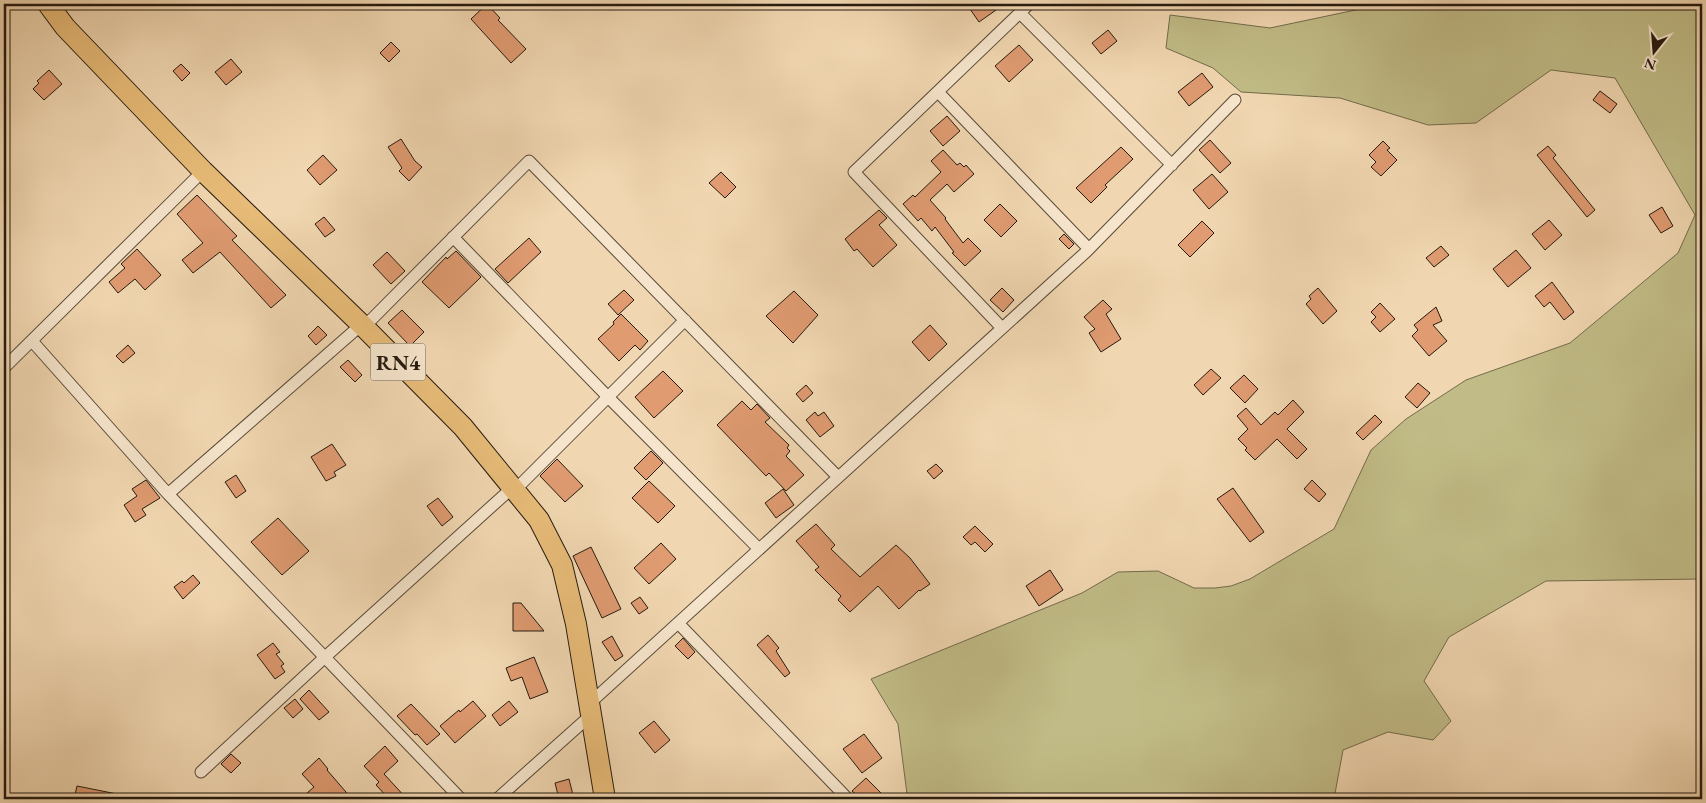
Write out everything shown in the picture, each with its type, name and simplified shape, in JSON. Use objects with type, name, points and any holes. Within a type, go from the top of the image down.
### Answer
[{"type":"highway","name":"RN4","points":[[48,4],[65,27],[203,171],[463,427],[540,520],[562,565],[576,624],[605,799]]},
{"type":"street","points":[[1002,328],[854,172],[1029,4]]},
{"type":"street","points":[[1020,13],[1172,165]]},
{"type":"street","points":[[938,92],[1089,249]]},
{"type":"street","points":[[497,799],[678,623],[1089,249],[1235,100]]},
{"type":"street","points":[[168,494],[362,326],[529,161],[838,477]]},
{"type":"street","points":[[4,368],[203,171]]},
{"type":"street","points":[[453,237],[760,549]]},
{"type":"street","points":[[202,772],[324,658],[514,488],[685,320]]},
{"type":"street","points":[[32,341],[168,494],[461,799]]},
{"type":"street","points":[[678,623],[848,799]]},
{"type":"shaded area","points":[[1374,4],[1702,4],[1702,25],[1696,43],[1702,52],[1702,579],[1546,581],[1449,637],[1424,681],[1451,721],[1433,740],[1388,732],[1343,750],[1334,799],[901,799],[907,794],[898,724],[871,679],[1082,593],[1118,572],[1158,571],[1194,588],[1231,586],[1250,579],[1334,529],[1371,450],[1406,419],[1466,380],[1570,343],[1678,253],[1695,215],[1615,78],[1551,70],[1476,123],[1428,125],[1340,98],[1241,92],[1213,68],[1166,48],[1170,15],[1270,28],[1365,8]]},
{"type":"building","points":[[487,4],[500,18],[498,20],[526,49],[511,63],[471,19]]},
{"type":"building","points":[[978,4],[992,4],[996,10],[979,22],[970,9]]},
{"type":"building","points":[[1108,30],[1117,41],[1101,54],[1092,43]]},
{"type":"building","points":[[391,42],[400,51],[389,62],[380,53]]},
{"type":"building","points":[[1019,45],[1033,60],[1009,82],[995,66]]},
{"type":"building","points":[[231,59],[242,72],[226,85],[215,72]]},
{"type":"building","points":[[181,64],[190,73],[182,81],[173,71]]},
{"type":"building","points":[[49,70],[62,84],[44,100],[33,89],[39,83],[37,81]]},
{"type":"building","points":[[1202,73],[1213,87],[1189,106],[1178,92]]},
{"type":"building","points":[[1600,91],[1617,104],[1610,113],[1593,100]]},
{"type":"building","points":[[947,116],[960,131],[943,146],[930,131]]},
{"type":"building","points":[[401,139],[415,161],[422,167],[409,181],[399,171],[402,168],[388,147]]},
{"type":"building","points":[[1210,140],[1231,163],[1220,173],[1199,150]]},
{"type":"building","points":[[1383,141],[1390,148],[1387,150],[1397,160],[1381,176],[1371,167],[1376,162],[1369,155]]},
{"type":"building","points":[[1548,146],[1556,155],[1553,158],[1595,210],[1587,217],[1537,155]]},
{"type":"building","points":[[1121,147],[1133,159],[1105,185],[1107,187],[1091,203],[1076,188]]},
{"type":"building","points":[[943,150],[957,165],[960,163],[964,167],[966,165],[974,174],[954,192],[947,184],[930,200],[946,218],[963,243],[968,238],[981,251],[965,266],[952,253],[954,252],[935,227],[932,231],[921,218],[918,221],[903,204],[913,195],[915,197],[941,172],[931,161]]},
{"type":"building","points":[[323,155],[337,170],[320,185],[307,170]]},
{"type":"building","points":[[721,172],[736,187],[725,198],[709,183]]},
{"type":"building","points":[[1212,174],[1228,192],[1209,209],[1193,190]]},
{"type":"building","points":[[197,195],[237,236],[232,240],[286,295],[271,308],[220,252],[193,273],[182,260],[203,243],[177,214]]},
{"type":"building","points":[[1000,204],[1017,221],[1001,237],[984,220]]},
{"type":"building","points":[[1662,207],[1673,226],[1661,233],[1649,215]]},
{"type":"building","points":[[879,210],[887,218],[879,225],[897,245],[873,267],[857,249],[854,251],[845,239]]},
{"type":"building","points":[[324,217],[335,230],[325,237],[315,224]]},
{"type":"building","points":[[1549,220],[1562,235],[1545,250],[1532,234]]},
{"type":"building","points":[[1202,221],[1214,233],[1190,257],[1178,245]]},
{"type":"building","points":[[1064,234],[1074,244],[1069,249],[1059,239]]},
{"type":"building","points":[[529,238],[541,252],[508,283],[495,269]]},
{"type":"building","points":[[1441,246],[1449,255],[1434,267],[1426,258]]},
{"type":"building","points":[[137,249],[161,275],[145,290],[135,279],[118,293],[109,282],[125,268],[121,264]]},
{"type":"building","points":[[1516,250],[1531,268],[1508,287],[1493,269]]},
{"type":"building","points":[[456,251],[481,277],[449,308],[422,282],[446,257],[447,259]]},
{"type":"building","points":[[387,252],[405,271],[391,284],[373,265]]},
{"type":"building","points":[[1552,282],[1574,312],[1564,320],[1550,302],[1544,307],[1535,296]]},
{"type":"building","points":[[1002,288],[1014,300],[1003,312],[990,300]]},
{"type":"building","points":[[1318,288],[1337,311],[1323,324],[1306,304],[1311,299],[1309,296]]},
{"type":"building","points":[[624,290],[634,300],[618,315],[608,304]]},
{"type":"building","points":[[794,291],[818,315],[793,343],[766,316]]},
{"type":"building","points":[[1103,300],[1112,309],[1106,314],[1121,339],[1101,352],[1089,333],[1095,329],[1084,317]]},
{"type":"building","points":[[1380,303],[1395,319],[1380,332],[1371,322],[1376,317],[1371,312]]},
{"type":"building","points":[[1436,307],[1442,321],[1433,325],[1447,341],[1429,356],[1412,336],[1418,330],[1414,325]]},
{"type":"building","points":[[402,310],[424,332],[410,346],[388,323]]},
{"type":"building","points":[[621,314],[648,341],[640,350],[635,345],[619,361],[598,339],[614,324],[613,322]]},
{"type":"building","points":[[930,325],[947,344],[929,361],[912,342]]},
{"type":"building","points":[[318,326],[327,335],[316,345],[308,336]]},
{"type":"building","points":[[128,345],[135,353],[123,363],[116,356]]},
{"type":"building","points":[[348,360],[362,375],[355,382],[340,367]]},
{"type":"building","points":[[1211,369],[1221,378],[1203,395],[1194,385]]},
{"type":"building","points":[[663,371],[683,391],[654,418],[635,397]]},
{"type":"building","points":[[1244,375],[1258,389],[1245,403],[1230,388]]},
{"type":"building","points":[[1418,383],[1430,393],[1417,408],[1405,397]]},
{"type":"building","points":[[806,385],[813,393],[803,402],[796,394]]},
{"type":"building","points":[[1293,400],[1304,412],[1287,429],[1307,449],[1297,459],[1277,439],[1255,460],[1238,439],[1248,429],[1237,416],[1246,408],[1261,425],[1275,412],[1278,415]]},
{"type":"building","points":[[742,401],[751,410],[757,404],[770,418],[765,422],[789,445],[787,448],[790,451],[786,456],[804,475],[786,491],[769,473],[766,476],[717,425]]},
{"type":"building","points":[[815,412],[818,416],[824,412],[834,426],[820,437],[806,420]]},
{"type":"building","points":[[1375,415],[1382,422],[1363,440],[1356,433]]},
{"type":"building","points":[[332,444],[346,465],[334,472],[336,476],[326,481],[311,457]]},
{"type":"building","points":[[651,451],[663,463],[646,480],[634,468]]},
{"type":"building","points":[[557,459],[583,486],[565,502],[540,476]]},
{"type":"building","points":[[936,464],[943,471],[934,479],[927,471]]},
{"type":"building","points":[[236,475],[246,491],[236,498],[225,482]]},
{"type":"building","points":[[146,480],[160,498],[142,509],[146,515],[135,522],[124,505],[137,496],[132,489]]},
{"type":"building","points":[[1312,480],[1326,494],[1319,502],[1304,489]]},
{"type":"building","points":[[649,481],[675,506],[658,523],[632,498]]},
{"type":"building","points":[[1233,488],[1264,532],[1250,542],[1217,499]]},
{"type":"building","points":[[783,489],[794,505],[776,518],[765,503]]},
{"type":"building","points":[[438,498],[453,517],[442,526],[427,506]]},
{"type":"building","points":[[278,518],[309,551],[282,575],[251,542]]},
{"type":"building","points":[[816,524],[835,545],[831,549],[860,577],[896,545],[910,558],[930,584],[919,590],[899,609],[878,586],[850,612],[838,600],[841,596],[815,570],[819,567],[796,541]]},
{"type":"building","points":[[975,526],[993,544],[985,552],[975,542],[971,545],[963,537]]},
{"type":"building","points":[[661,543],[676,559],[649,584],[634,568]]},
{"type":"building","points":[[591,547],[621,609],[602,618],[573,556]]},
{"type":"building","points":[[1050,570],[1063,590],[1039,606],[1026,586]]},
{"type":"building","points":[[193,575],[200,583],[183,599],[174,587],[182,581],[184,583]]},
{"type":"building","points":[[640,597],[648,608],[639,614],[631,603]]},
{"type":"building","points":[[513,603],[521,603],[544,631],[513,631]]},
{"type":"building","points":[[768,635],[779,648],[776,651],[790,673],[785,677],[757,645]]},
{"type":"building","points":[[612,636],[623,656],[615,661],[602,642]]},
{"type":"building","points":[[683,638],[695,652],[688,659],[675,646]]},
{"type":"building","points":[[273,643],[280,652],[276,654],[284,664],[281,666],[285,672],[275,679],[257,655]]},
{"type":"building","points":[[534,657],[548,692],[530,699],[522,677],[511,681],[506,668]]},
{"type":"building","points":[[309,690],[329,712],[319,720],[300,699]]},
{"type":"building","points":[[295,699],[303,709],[293,718],[284,708]]},
{"type":"building","points":[[473,701],[486,716],[455,743],[440,726]]},
{"type":"building","points":[[509,701],[518,712],[500,726],[492,715]]},
{"type":"building","points":[[411,704],[440,734],[427,745],[397,716]]},
{"type":"building","points":[[654,721],[670,740],[655,753],[639,733]]},
{"type":"building","points":[[864,734],[882,758],[862,773],[843,749]]},
{"type":"building","points":[[385,746],[398,761],[384,774],[407,799],[389,799],[376,785],[379,782],[364,766]]},
{"type":"building","points":[[231,754],[241,763],[231,773],[221,764]]},
{"type":"building","points":[[319,758],[352,799],[300,799],[314,787],[302,774]]},
{"type":"building","points":[[866,778],[887,799],[861,799],[852,791]]},
{"type":"building","points":[[569,779],[574,799],[559,799],[555,783]]},
{"type":"building","points":[[77,786],[117,794],[116,799],[74,799]]}]
